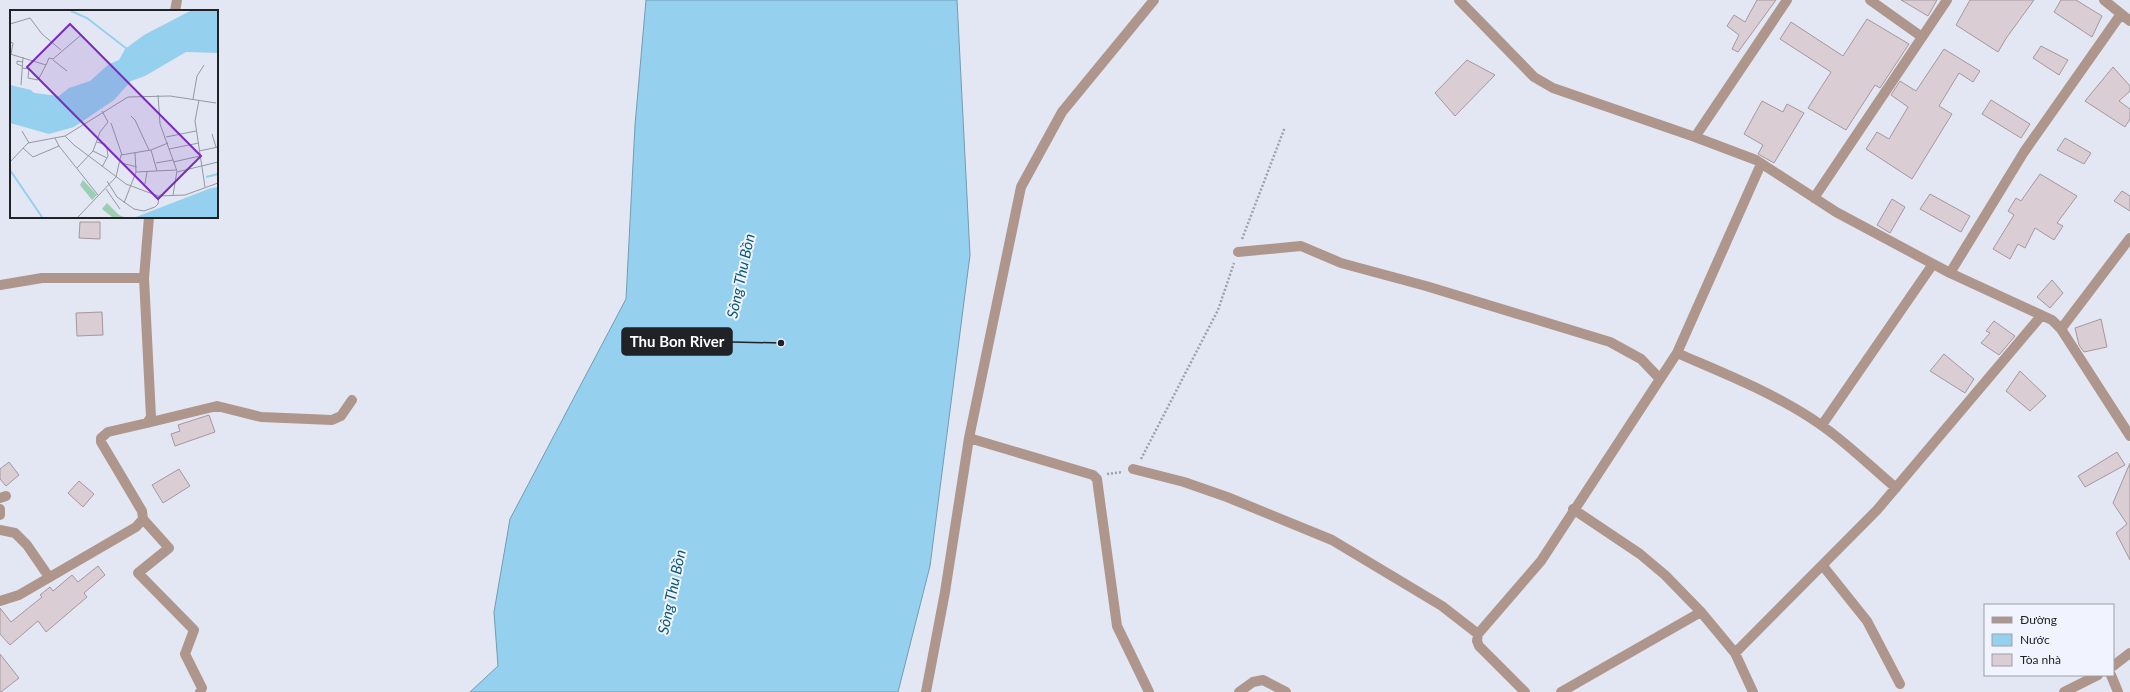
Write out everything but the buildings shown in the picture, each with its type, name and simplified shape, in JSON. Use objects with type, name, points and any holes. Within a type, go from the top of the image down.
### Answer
[{"type":"street","points":[[175,10],[177,0]]},
{"type":"street","points":[[926,692],[969,438],[1021,187],[1062,112],[1154,0]]},
{"type":"street","points":[[1459,0],[1534,77],[1546,85],[1695,137],[1761,164],[1836,212],[1950,273],[2052,320],[2061,329],[2130,436]]},
{"type":"street","points":[[1695,137],[1787,0]]},
{"type":"street","points":[[1870,0],[1922,37]]},
{"type":"street","points":[[1814,198],[1947,0]]},
{"type":"street","points":[[2104,0],[2130,21]]},
{"type":"street","points":[[1950,273],[2024,152],[2121,14]]},
{"type":"street","points":[[1525,692],[1479,646],[1477,641],[1478,634],[1541,561],[1573,509],[1677,353],[1761,164]]},
{"type":"street","points":[[147,423],[152,414],[144,278],[149,218]]},
{"type":"street","points":[[2061,329],[2130,238]]},
{"type":"street","points":[[1238,252],[1300,246],[1341,263],[1426,286],[1610,342],[1641,359],[1660,380]]},
{"type":"street","points":[[1822,425],[1933,264]]},
{"type":"street","points":[[0,285],[42,278],[144,278]]},
{"type":"street","points":[[1735,653],[1877,510],[2041,316]]},
{"type":"street","points":[[1677,353],[1724,373],[1790,406],[1822,425],[1896,488]]},
{"type":"street","points":[[200,692],[202,688],[185,654],[194,630],[138,573],[169,548],[143,519],[142,511],[101,442],[101,438],[108,432],[216,406],[261,417],[332,420],[341,416],[352,400]]},
{"type":"street","points":[[969,438],[1095,476],[1100,494],[1117,626],[1149,692]]},
{"type":"street","points":[[1133,469],[1184,482],[1227,497],[1332,540],[1442,606],[1478,634]]},
{"type":"street","points":[[0,509],[0,515]]},
{"type":"street","points":[[1573,509],[1640,554],[1665,575],[1701,612],[1735,653],[1753,692]]},
{"type":"street","points":[[0,601],[19,595],[136,527],[143,519]]},
{"type":"street","points":[[0,530],[15,533],[27,545],[49,577]]},
{"type":"street","points":[[1822,566],[1867,620],[1900,684]]},
{"type":"street","points":[[1562,692],[1701,612]]},
{"type":"street","points":[[2114,665],[2130,653]]},
{"type":"street","points":[[2064,692],[2096,676]]},
{"type":"street","points":[[2111,676],[2118,692]]},
{"type":"street","points":[[1239,692],[1258,680],[1263,680],[1286,692]]},
{"type":"path","points":[[1095,476],[1133,469],[1140,461],[1218,310],[1250,215],[1285,127]]},
{"type":"water","name":"Sông Thu Bồn","points":[[646,0],[957,0],[970,255],[930,566],[898,692],[470,692],[498,666],[494,612],[510,519],[626,299],[635,125]]},
{"type":"place","name":"Thu Bon River","points":[[781,343]]}]
